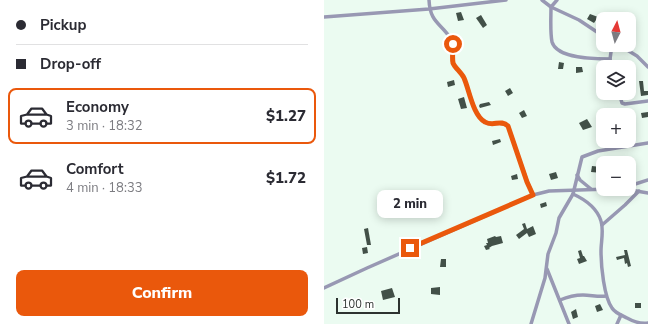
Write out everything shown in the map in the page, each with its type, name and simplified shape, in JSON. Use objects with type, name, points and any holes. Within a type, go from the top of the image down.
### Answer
[{"type":"street","points":[[429,0],[429,9],[435,21],[450,38],[453,44],[453,63],[464,77],[468,92],[479,117],[484,122],[489,124],[501,122],[508,126],[527,182],[533,195]]},
{"type":"street","points":[[324,17],[429,9],[506,0]]},
{"type":"street","points":[[542,0],[551,7],[579,20],[596,31]]},
{"type":"street","points":[[557,0],[551,7],[552,42],[556,49],[564,53],[581,57],[610,59],[611,52]]},
{"type":"street","points":[[630,52],[648,66]]},
{"type":"street","points":[[621,100],[622,103],[625,104],[648,101]]},
{"type":"street","points":[[531,324],[542,290],[547,268],[548,254],[556,233],[559,218],[573,192],[578,176],[580,160],[584,155],[598,151],[648,143]]},
{"type":"street","points":[[578,176],[580,180],[592,189]]},
{"type":"street","points":[[636,184],[648,180]]},
{"type":"street","points":[[324,288],[533,195],[549,191],[573,192],[596,189]]},
{"type":"street","points":[[636,191],[648,193]]},
{"type":"street","points":[[602,225],[639,191]]},
{"type":"street","points":[[573,192],[593,208],[599,216],[602,225],[601,254],[606,296],[612,309],[636,322],[648,324]]},
{"type":"street","points":[[547,268],[569,324]]},
{"type":"street","points":[[560,300],[568,297],[583,295],[596,297],[606,296]]},
{"type":"street","points":[[617,324],[621,315]]},
{"type":"building","points":[[461,12],[464,20],[458,21],[456,13]]},
{"type":"building","points":[[590,14],[596,16],[594,23],[587,19]]},
{"type":"building","points":[[481,15],[487,25],[483,28],[476,18]]},
{"type":"building","points":[[559,62],[564,63],[563,69],[558,69]]},
{"type":"building","points":[[576,67],[582,67],[583,72],[576,73]]},
{"type":"building","points":[[454,80],[455,85],[448,87],[447,82]]},
{"type":"building","points":[[639,81],[643,81],[644,91],[648,91],[648,95],[641,96]]},
{"type":"building","points":[[510,88],[513,93],[508,96],[505,91]]},
{"type":"building","points":[[464,97],[467,108],[461,109],[458,99]]},
{"type":"building","points":[[489,102],[491,105],[480,108],[480,104]]},
{"type":"building","points":[[524,110],[527,116],[522,118],[519,113]]},
{"type":"building","points":[[648,112],[648,117],[642,118],[641,113]]},
{"type":"building","points":[[587,119],[592,127],[583,130],[579,123]]},
{"type":"building","points":[[500,139],[501,142],[493,145],[492,141]]},
{"type":"building","points":[[592,166],[596,166],[596,172],[591,172]]},
{"type":"building","points":[[556,172],[558,178],[551,180],[549,174]]},
{"type":"building","points":[[517,174],[518,179],[512,180],[511,176]]},
{"type":"building","points":[[546,202],[547,206],[541,208],[540,204]]},
{"type":"building","points":[[525,223],[527,229],[533,226],[536,234],[529,237],[527,233],[519,239],[516,235],[524,229],[522,224]]},
{"type":"building","points":[[368,228],[371,245],[367,245],[364,229]]},
{"type":"building","points":[[495,236],[501,236],[503,243],[492,246],[489,248],[490,249],[486,250],[484,246],[488,243],[487,239]]},
{"type":"building","points":[[367,247],[368,253],[363,254],[362,248]]},
{"type":"building","points":[[581,250],[587,261],[579,264],[577,259],[580,258],[578,251]]},
{"type":"building","points":[[624,250],[627,250],[631,266],[628,267],[627,263],[625,264],[624,258],[617,260],[616,257],[625,255]]},
{"type":"building","points":[[441,259],[446,259],[446,267],[440,267]]},
{"type":"building","points":[[440,287],[440,295],[431,294],[431,288]]},
{"type":"building","points":[[392,288],[395,297],[383,300],[381,291]]},
{"type":"building","points":[[635,303],[641,303],[641,308],[635,308]]},
{"type":"building","points":[[600,304],[603,310],[597,312],[595,306]]},
{"type":"building","points":[[576,309],[578,317],[573,319],[571,312]]},
{"type":"route","points":[[410,248],[533,195],[527,182],[508,126],[501,122],[489,124],[484,122],[479,117],[468,92],[464,77],[453,63],[453,44]]}]
